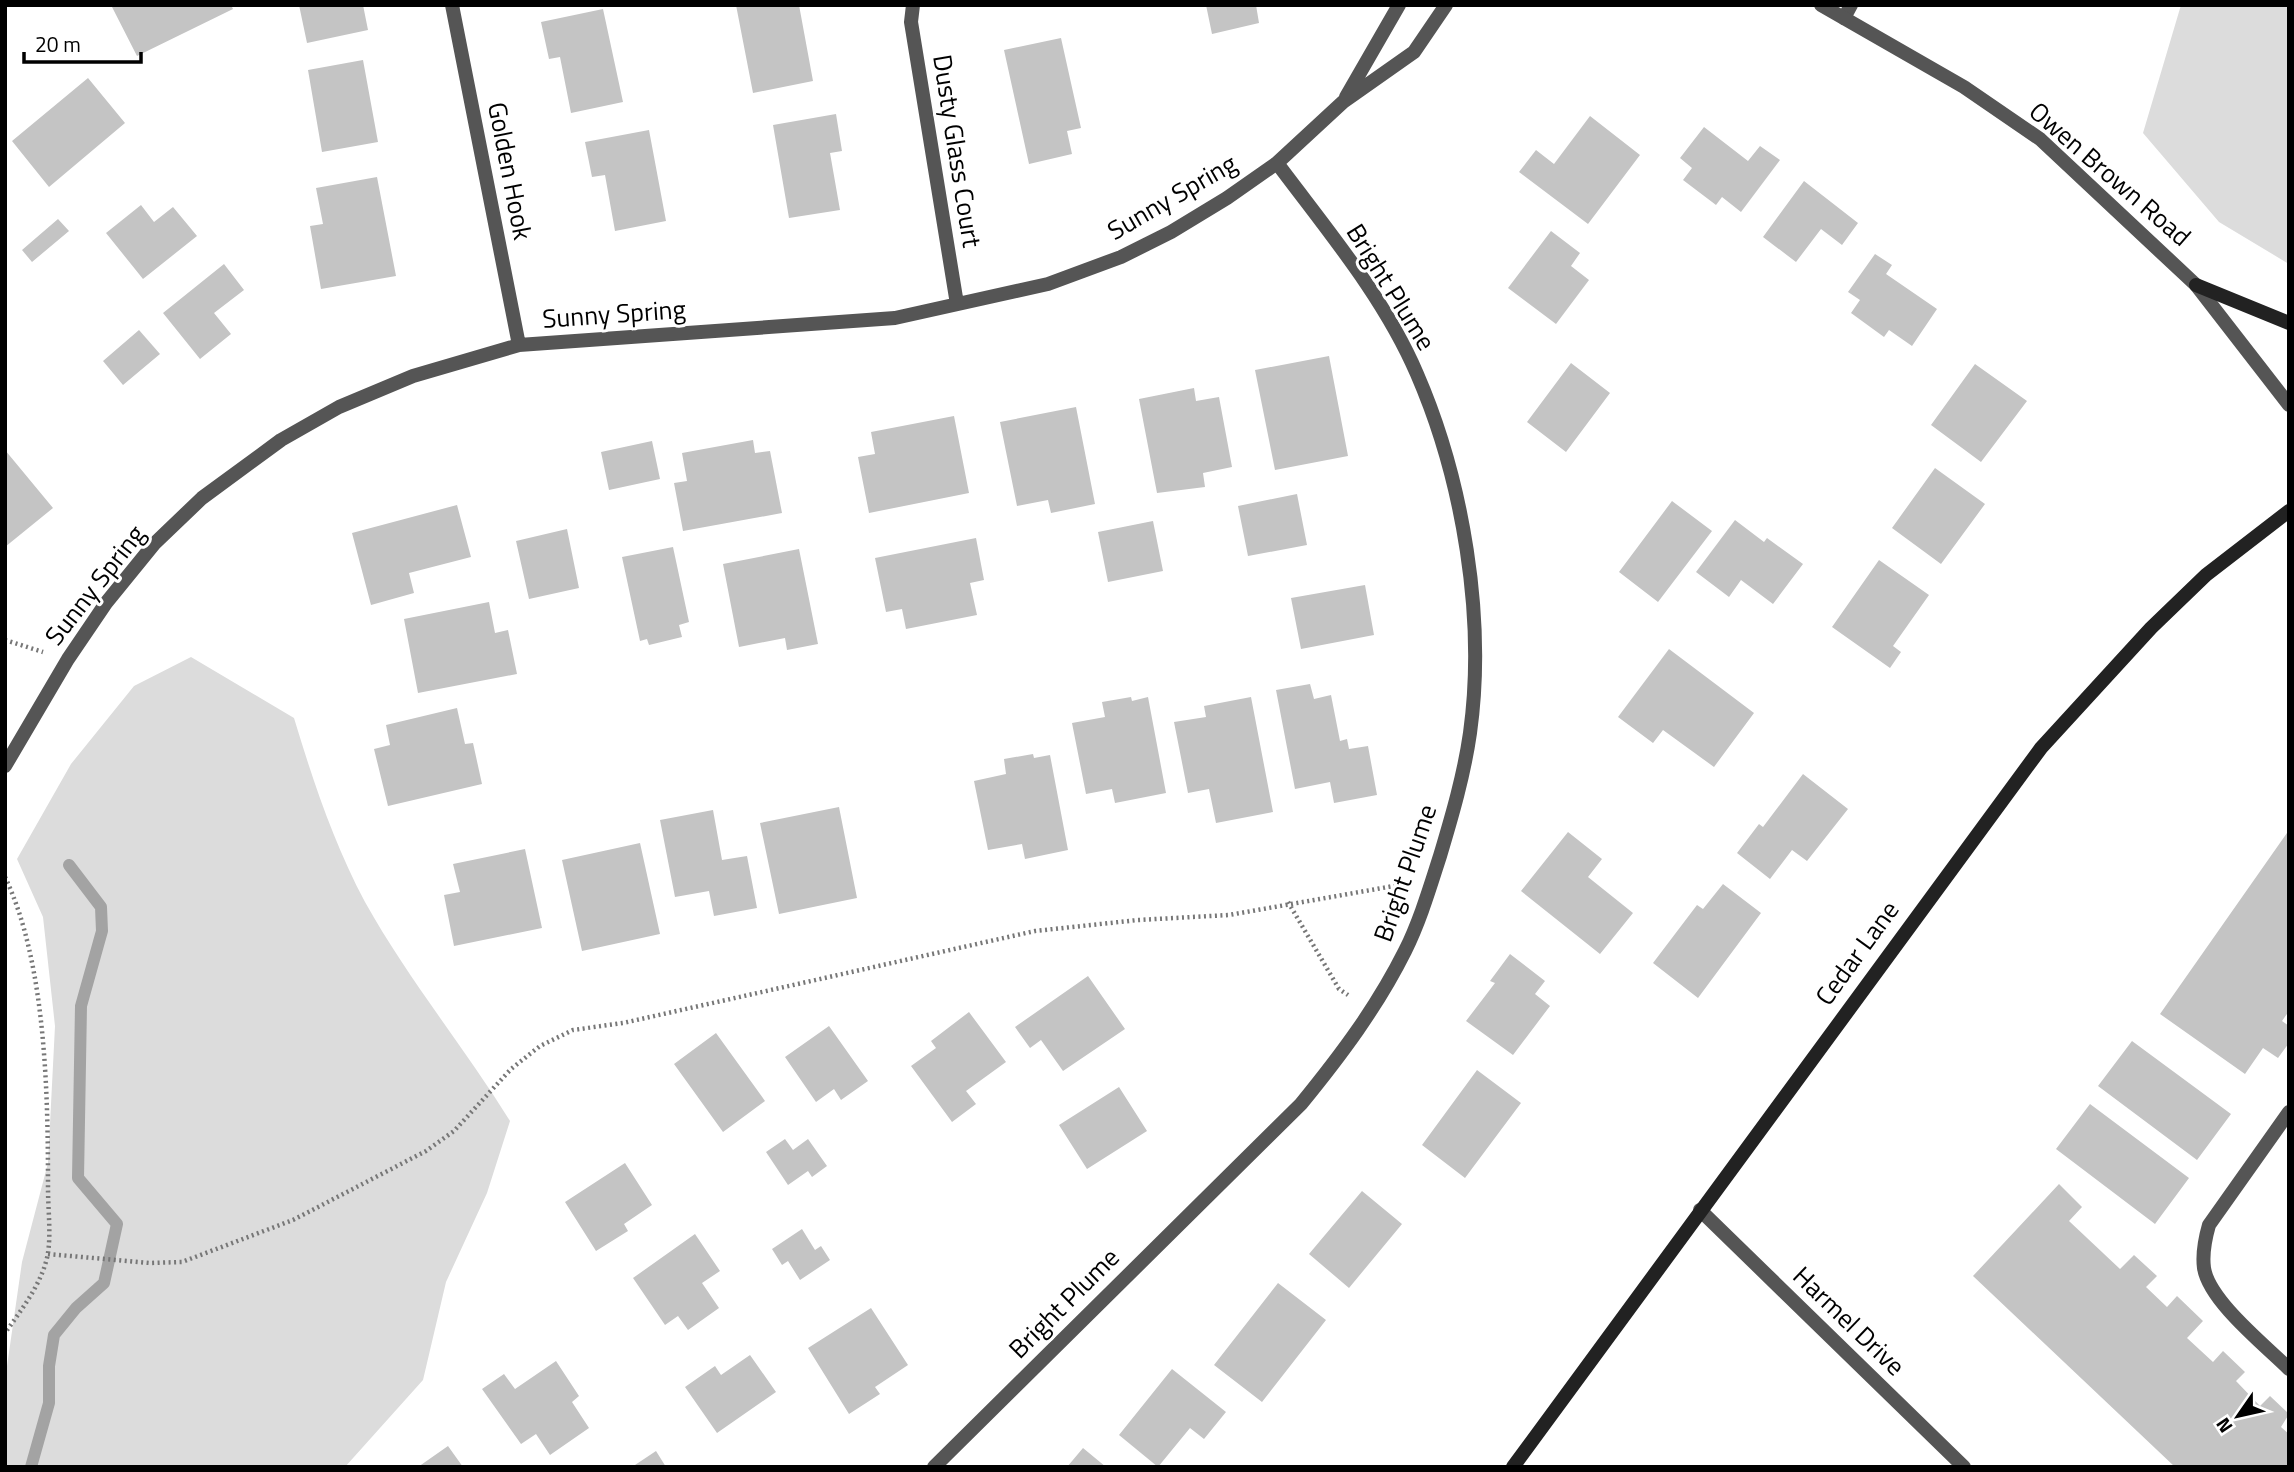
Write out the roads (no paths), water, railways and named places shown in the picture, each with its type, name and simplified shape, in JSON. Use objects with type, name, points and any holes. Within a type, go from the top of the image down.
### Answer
[{"type":"main road","points":[[2196,285],[2289,323]]},
{"type":"main road","name":"Cedar Lane","points":[[1513,1467],[1945,875],[2057,729],[2151,628],[2206,575],[2289,511]]},
{"type":"street","name":"Golden Hook","points":[[452,5],[519,345]]},
{"type":"street","name":"Dusty Glass Court","points":[[913,5],[911,22],[957,304]]},
{"type":"street","name":"Sunny Spring","points":[[1343,102],[1399,5]]},
{"type":"street","name":"Sunny Spring","points":[[5,766],[68,659],[106,603],[155,544],[202,498],[281,440],[340,407],[413,376],[519,345],[895,318],[1048,284],[1121,257],[1171,232],[1277,163],[1343,102],[1414,52],[1446,5]]},
{"type":"street","name":"Owen Brown Road","points":[[1821,5],[1847,12],[2040,139],[2196,285],[2289,405]]},
{"type":"street","name":"Bright Plume","points":[[934,1467],[1301,1104],[1372,1010],[1406,949],[1433,879],[1454,811],[1470,731],[1473,646],[1467,538],[1448,464],[1417,374],[1371,290],[1277,163]]},
{"type":"street","points":[[2289,1112],[2209,1225],[2204,1245],[2204,1270],[2214,1291],[2289,1369]]},
{"type":"street","name":"Harmel Drive","points":[[1700,1209],[1964,1467]]},
{"type":"waterway","points":[[31,1467],[49,1403],[49,1366],[54,1335],[76,1308],[104,1283],[117,1224],[78,1178],[81,1006],[102,931],[101,907],[69,865]]}]
